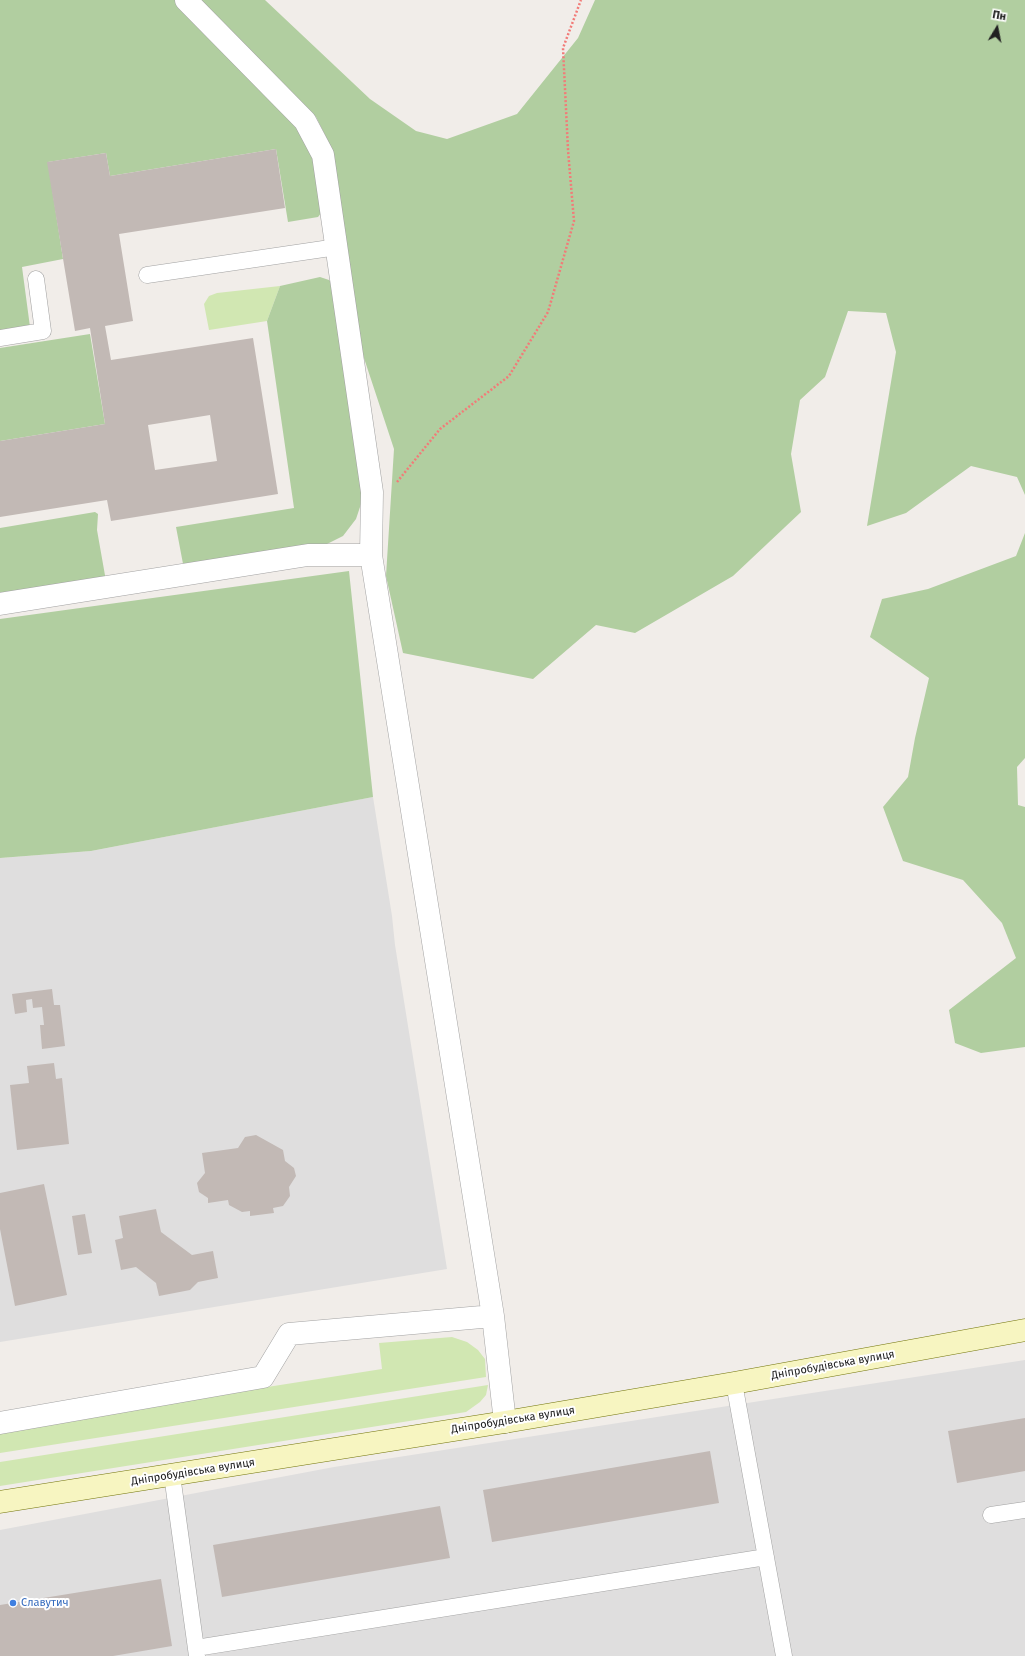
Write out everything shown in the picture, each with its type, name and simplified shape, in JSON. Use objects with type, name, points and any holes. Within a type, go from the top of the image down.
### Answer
[{"type":"street","points":[[186,0],[305,120],[324,155],[372,492],[371,555],[493,1316],[506,1422]]},
{"type":"street","points":[[0,604],[308,556],[371,555]]},
{"type":"street","points":[[0,1423],[263,1377],[289,1334],[493,1316]]},
{"type":"street","name":"Дніпробудівська вулиця","points":[[0,1502],[506,1422],[734,1384],[1025,1330]]},
{"type":"lane","points":[[147,275],[337,247]]},
{"type":"lane","points":[[0,338],[43,332],[36,278]]},
{"type":"lane","points":[[734,1384],[784,1656]]},
{"type":"lane","points":[[172,1475],[196,1652],[766,1557]]},
{"type":"lane","points":[[991,1515],[1025,1510]]},
{"type":"path","points":[[393,488],[440,429],[509,376],[548,312],[574,221],[568,150],[563,48],[581,0]]},
{"type":"shaded area","points":[[373,797],[447,1269],[0,1342],[0,858],[91,851]]},
{"type":"shaded area","points":[[1025,1360],[1025,1656],[0,1656],[0,1530],[334,1467]]},
{"type":"green space","points":[[0,0],[178,0],[287,111],[316,159],[322,212],[318,217],[288,222],[276,149],[110,176],[106,153],[48,162],[63,259],[22,267],[30,327],[0,332]]},
{"type":"green space","points":[[199,0],[265,0],[370,99],[416,131],[447,139],[517,114],[578,38],[595,0],[1025,0],[1025,495],[1017,477],[971,466],[906,513],[867,526],[896,352],[886,313],[848,311],[825,377],[800,400],[791,454],[801,512],[733,576],[635,633],[596,625],[533,679],[403,653],[386,576],[394,449],[360,346],[333,151],[316,117]]},
{"type":"green space","points":[[320,277],[329,280],[335,286],[365,492],[356,519],[343,536],[327,544],[306,549],[184,569],[176,527],[294,508],[267,321],[280,286]]},
{"type":"green space","points":[[280,286],[267,321],[209,330],[204,304],[209,296],[217,293]]},
{"type":"green space","points":[[90,334],[105,424],[0,441],[0,348]]},
{"type":"green space","points":[[95,512],[98,514],[97,530],[106,581],[0,598],[0,528]]},
{"type":"green space","points":[[1025,533],[1025,758],[1017,767],[1018,805],[1025,807],[1025,1047],[981,1053],[955,1043],[949,1010],[1016,958],[1002,923],[963,880],[903,861],[883,807],[908,777],[915,738],[929,678],[870,637],[882,599],[928,589],[1016,556]]},
{"type":"green space","points":[[349,571],[373,797],[91,851],[0,858],[0,619]]},
{"type":"green space","points":[[452,1337],[467,1342],[478,1350],[485,1359],[486,1377],[0,1453],[0,1429],[382,1369],[379,1343]]},
{"type":"green space","points":[[488,1385],[486,1395],[480,1402],[466,1412],[0,1486],[0,1462]]},
{"type":"building","points":[[276,149],[285,208],[119,234],[133,321],[105,326],[111,360],[253,338],[278,494],[111,521],[107,500],[0,517],[0,441],[105,424],[90,328],[75,331],[47,162],[106,153],[110,176]],"holes":[[[210,415],[217,461],[155,470],[148,425]]]},
{"type":"building","points":[[52,989],[54,1005],[60,1005],[65,1046],[42,1049],[40,1025],[44,1025],[42,1007],[33,1008],[32,999],[26,1000],[27,1012],[15,1014],[12,994]]},
{"type":"building","points":[[54,1063],[56,1079],[62,1078],[69,1144],[17,1150],[10,1085],[29,1083],[27,1066]]},
{"type":"building","points":[[256,1135],[283,1150],[285,1161],[294,1168],[296,1176],[289,1187],[290,1196],[283,1206],[273,1208],[274,1213],[250,1216],[250,1211],[242,1212],[229,1205],[228,1200],[208,1203],[208,1198],[199,1192],[197,1183],[205,1173],[202,1153],[238,1148],[245,1137]]},
{"type":"building","points":[[44,1184],[67,1295],[15,1306],[0,1229],[0,1193]]},
{"type":"building","points":[[156,1209],[161,1232],[192,1255],[213,1251],[218,1278],[198,1282],[190,1290],[159,1296],[156,1283],[136,1267],[121,1270],[115,1240],[123,1238],[119,1216]]},
{"type":"building","points":[[85,1214],[92,1253],[78,1255],[72,1216]]},
{"type":"building","points":[[1025,1418],[1025,1471],[957,1483],[948,1431]]},
{"type":"building","points":[[710,1451],[719,1503],[492,1542],[483,1490]]},
{"type":"building","points":[[440,1506],[450,1558],[222,1597],[213,1545]]},
{"type":"building","points":[[161,1579],[172,1646],[113,1656],[0,1656],[0,1605]]},
{"type":"place","name":"Славутич","points":[[13,1603]]}]
